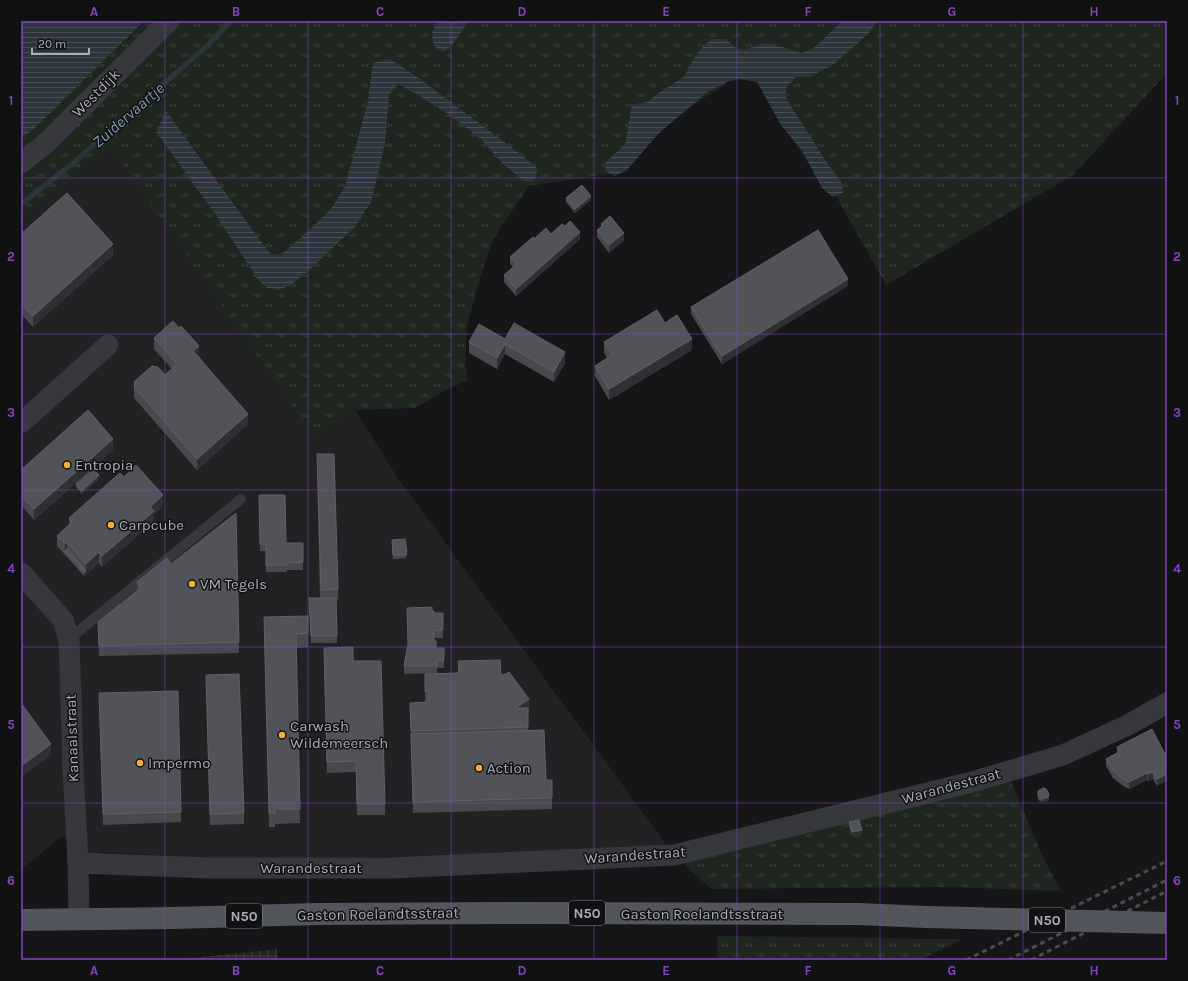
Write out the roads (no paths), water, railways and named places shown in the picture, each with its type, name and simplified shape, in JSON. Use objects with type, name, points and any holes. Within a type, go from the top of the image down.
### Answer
[{"type":"main road","name":"Gaston Roelandtsstraat","points":[[21,920],[317,914],[519,913],[850,914],[1167,923]]},
{"type":"street","name":"Westdijk","points":[[21,163],[44,145],[169,21]]},
{"type":"street","points":[[21,423],[108,345]]},
{"type":"street","name":"Kanaalstraat","points":[[21,573],[63,620],[68,639],[79,919]]},
{"type":"street","name":"Warandestraat","points":[[78,863],[210,868],[391,868],[674,855],[972,782],[1063,755],[1128,726],[1167,703]]},
{"type":"lane","points":[[68,639],[241,499]]},
{"type":"waterway","name":"Zuidervaartje","points":[[21,204],[71,165],[208,45],[231,21]]},
{"type":"railway","points":[[966,960],[1167,861]]},
{"type":"railway","points":[[1008,960],[1167,880]]},
{"type":"railway","points":[[1031,960],[1167,891]]},
{"type":"place","name":"Entropia","points":[[67,465]]},
{"type":"place","name":"Carpcube","points":[[111,525]]},
{"type":"place","name":"VM Tegels","points":[[192,584]]},
{"type":"place","name":"Carwash Wildemeersch","points":[[282,735]]},
{"type":"place","name":"Impermo","points":[[140,763]]},
{"type":"place","name":"Action","points":[[479,768]]}]
